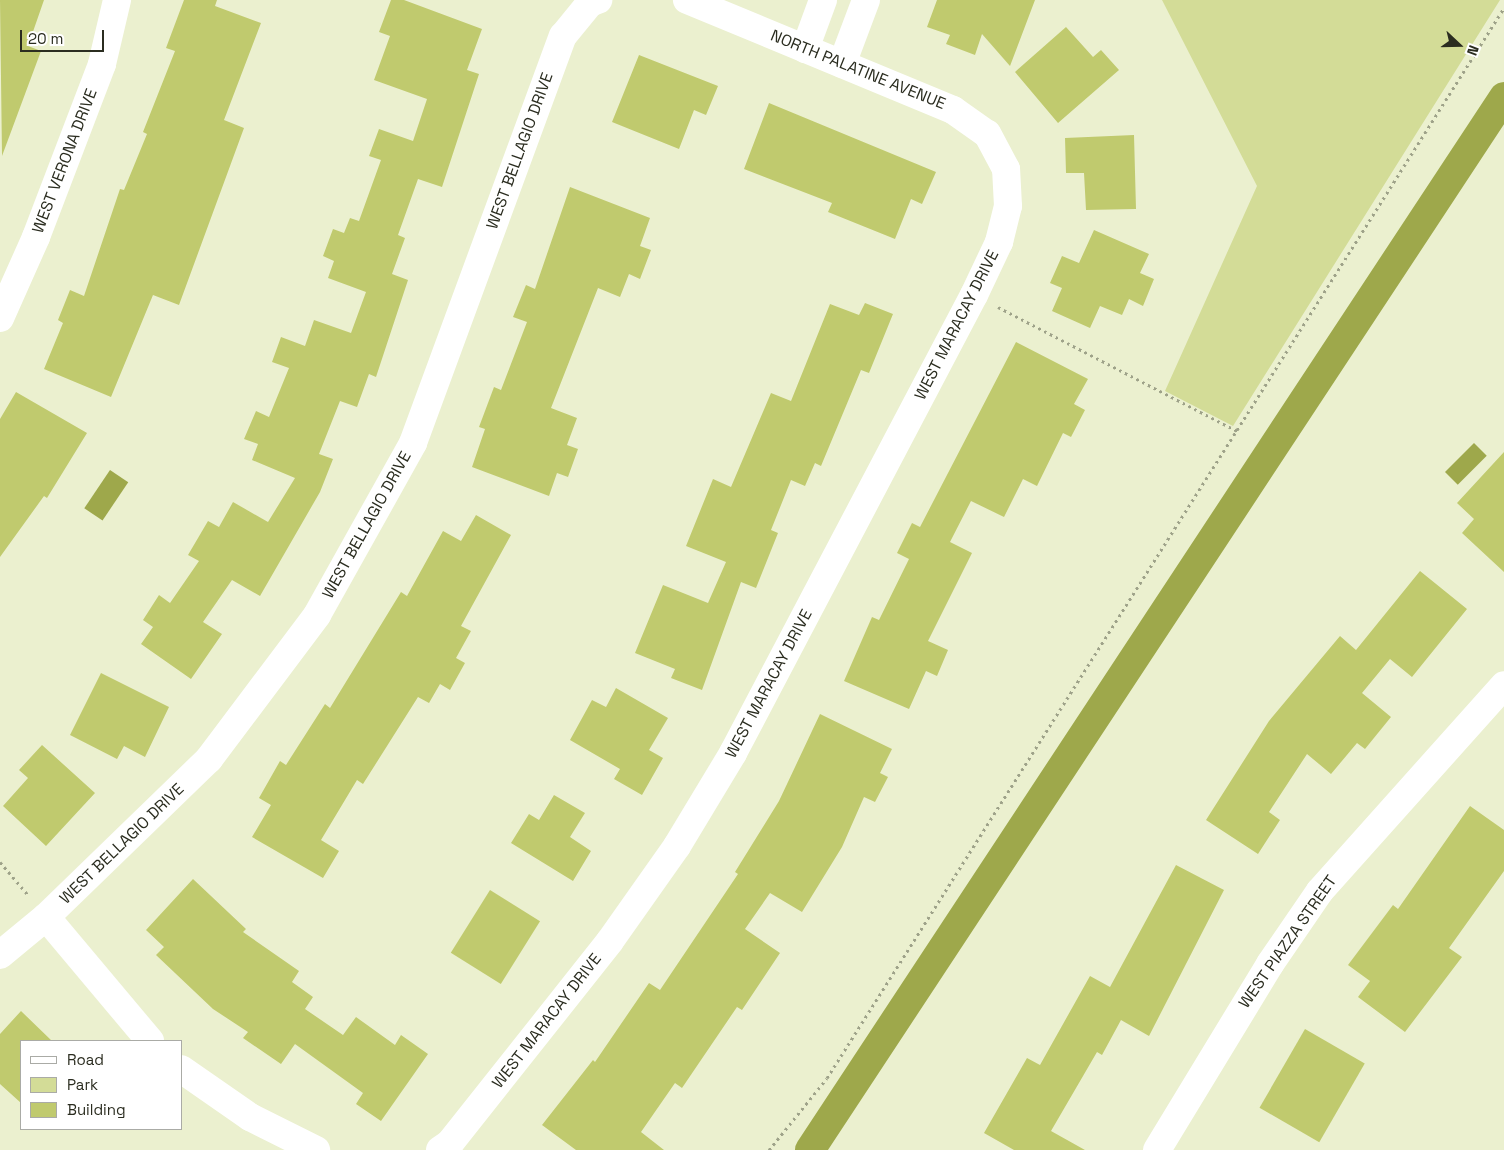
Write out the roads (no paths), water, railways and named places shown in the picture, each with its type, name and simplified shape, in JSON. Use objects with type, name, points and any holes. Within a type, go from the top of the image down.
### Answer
[{"type":"street","name":"WEST VERONA DRIVE","points":[[0,318],[36,237],[102,64],[117,0]]},
{"type":"street","name":"NORTH PALATINE AVENUE","points":[[687,0],[954,110],[987,134],[1006,169]]},
{"type":"street","points":[[805,49],[823,0]]},
{"type":"street","points":[[842,64],[866,0]]},
{"type":"street","name":"WEST BELLAGIO DRIVE","points":[[0,955],[38,907],[209,759],[317,615],[413,443],[562,36],[594,1]]},
{"type":"street","name":"WEST MARACAY DRIVE","points":[[440,1150],[450,1143],[610,941],[677,846],[733,753],[999,242],[1008,206],[1006,169]]},
{"type":"street","name":"WEST PIAZZA STREET","points":[[1157,1150],[1270,964],[1320,891],[1504,684]]},
{"type":"street","points":[[38,907],[149,1040]]},
{"type":"street","points":[[182,1070],[250,1117],[316,1150]]},
{"type":"waterway","points":[[810,1150],[1504,97]]}]
